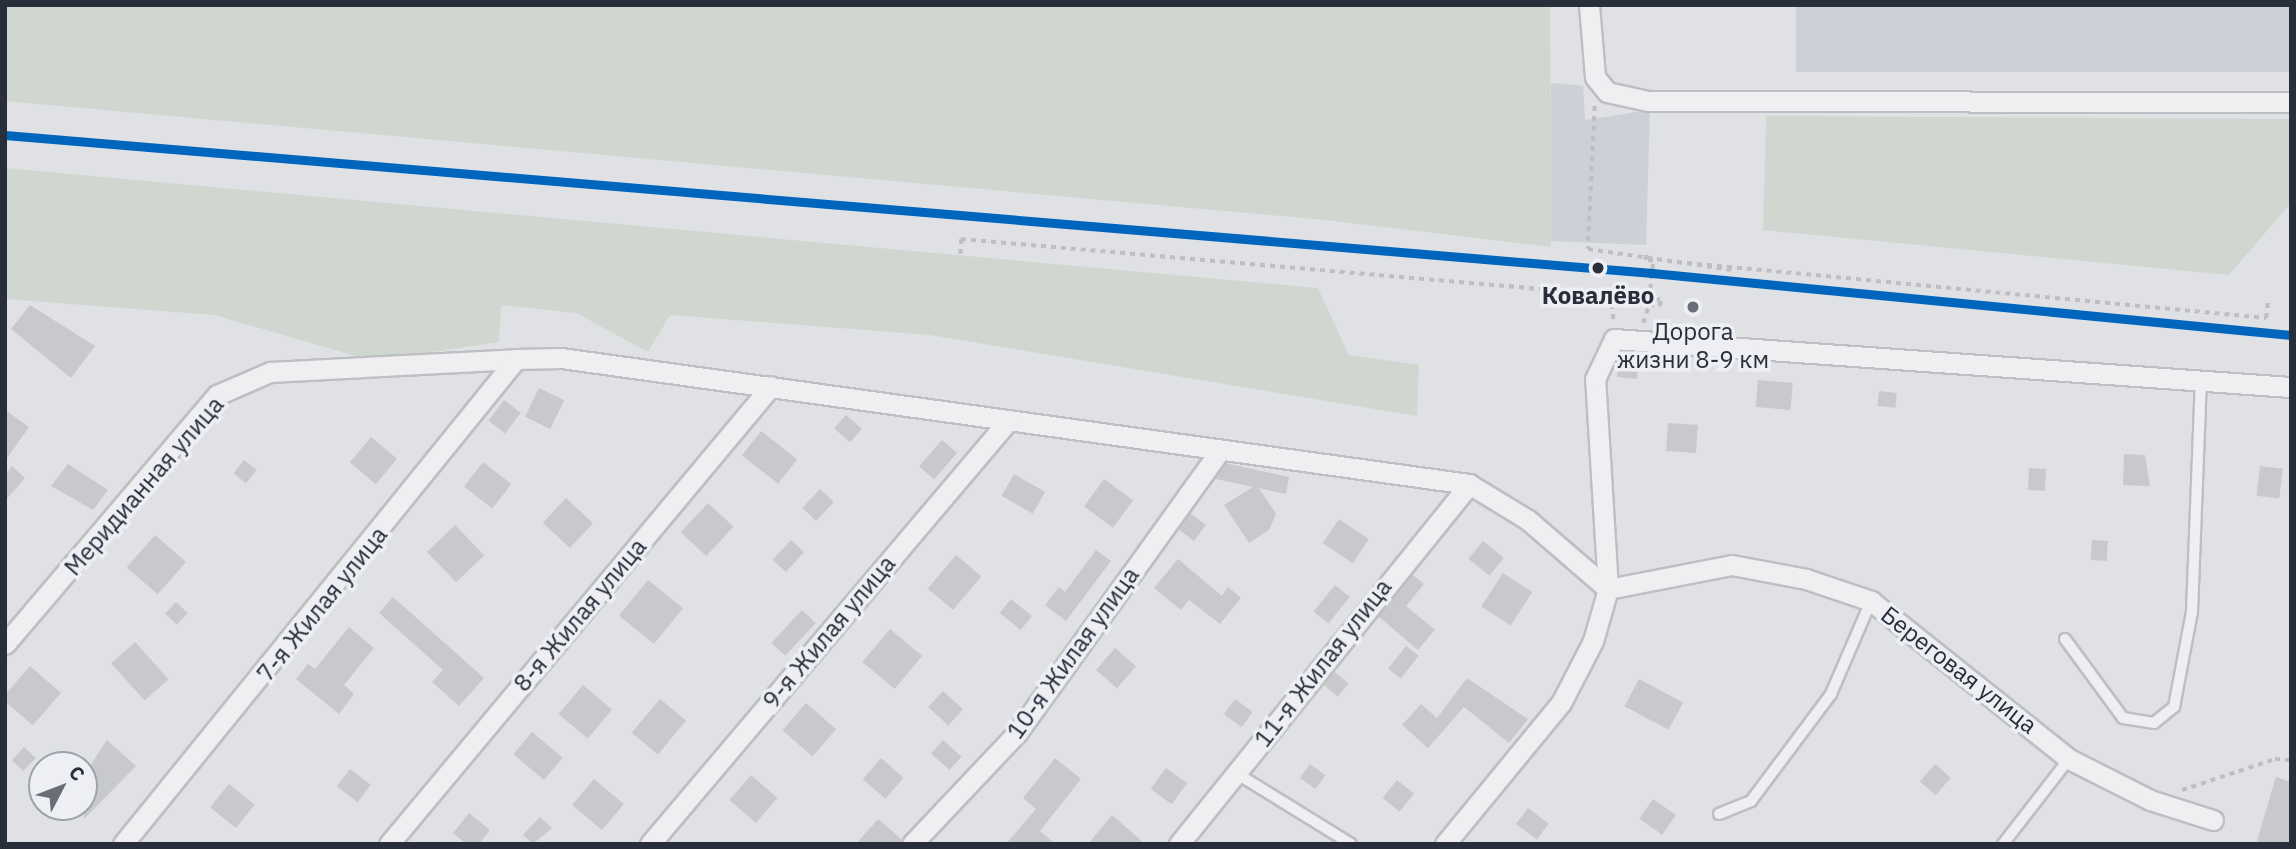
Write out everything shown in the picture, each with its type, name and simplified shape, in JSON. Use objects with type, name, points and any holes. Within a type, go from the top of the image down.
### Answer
[{"type":"street","points":[[1589,5],[1589,60],[1607,92],[1648,100],[2291,102]]},
{"type":"street","points":[[1445,844],[1561,703],[1592,642],[1608,589],[1595,380],[1614,339],[2291,387]]},
{"type":"street","name":"Меридианная улица","points":[[5,644],[216,395],[270,372],[561,358],[1469,484]]},
{"type":"street","name":"7-я Жилая улица","points":[[123,844],[516,359]]},
{"type":"street","name":"8-я Жилая улица","points":[[388,844],[771,386]]},
{"type":"street","name":"9-я Жилая улица","points":[[650,844],[1008,421]]},
{"type":"street","name":"10-я Жилая улица","points":[[912,844],[1017,733],[1220,450]]},
{"type":"street","points":[[1469,484],[1528,520],[1608,589]]},
{"type":"street","name":"11-я Жилая улица","points":[[1179,844],[1469,484]]},
{"type":"street","name":"Береговая улица","points":[[1608,589],[1732,565],[1806,579],[1871,601],[2069,759],[2150,800],[2213,820]]},
{"type":"lane","points":[[2065,639],[2123,718],[2154,723],[2174,707],[2192,612],[2201,380]]},
{"type":"lane","points":[[1719,814],[1751,801],[1831,694],[1871,601]]},
{"type":"lane","points":[[2003,844],[2069,759]]},
{"type":"lane","points":[[1236,772],[1350,844]]},
{"type":"path","points":[[1607,92],[1590,116],[1588,248],[1646,254],[1667,261],[1733,269],[2266,318],[2268,300]]},
{"type":"path","points":[[960,254],[961,239],[1509,286],[1595,294],[1613,313]]},
{"type":"path","points":[[1646,254],[1645,260],[1653,261],[1650,299],[1660,300],[1649,308]]},
{"type":"path","points":[[2150,800],[2275,759],[2291,760]]},
{"type":"shaded area","points":[[5,5],[1550,5],[1551,247],[1325,220],[5,101]]},
{"type":"shaded area","points":[[1796,5],[2291,5],[2291,72],[1796,72]]},
{"type":"shaded area","points":[[1551,83],[1583,86],[1585,120],[1650,110],[1646,245],[1551,241]]},
{"type":"shaded area","points":[[1766,116],[2291,119],[2291,203],[2229,275],[1763,230]]},
{"type":"shaded area","points":[[5,168],[1318,288],[1349,355],[1419,365],[1417,416],[929,335],[670,315],[648,352],[576,313],[501,305],[499,342],[373,361],[214,315],[5,299]]},
{"type":"building","points":[[30,305],[95,346],[71,378],[11,329]]},
{"type":"building","points":[[1619,357],[1639,359],[1637,379],[1617,377]]},
{"type":"building","points":[[1758,380],[1793,383],[1791,410],[1756,407]]},
{"type":"building","points":[[539,388],[564,400],[550,429],[525,417]]},
{"type":"building","points":[[1879,391],[1897,393],[1895,408],[1877,406]]},
{"type":"building","points":[[504,400],[521,413],[505,433],[488,421]]},
{"type":"building","points":[[5,410],[29,427],[5,461]]},
{"type":"building","points":[[846,415],[862,429],[850,442],[834,429]]},
{"type":"building","points":[[1668,423],[1698,425],[1696,453],[1666,451]]},
{"type":"building","points":[[761,431],[797,459],[778,484],[742,455]]},
{"type":"building","points":[[371,437],[397,459],[376,484],[350,462]]},
{"type":"building","points":[[942,440],[957,453],[934,480],[919,466]]},
{"type":"building","points":[[2124,454],[2145,455],[2150,486],[2123,485]]},
{"type":"building","points":[[244,460],[257,470],[246,483],[234,473]]},
{"type":"building","points":[[483,462],[511,484],[492,509],[464,486]]},
{"type":"building","points":[[1225,463],[1289,477],[1286,494],[1259,488],[1276,514],[1269,530],[1249,543],[1224,505],[1253,487],[1216,479]]},
{"type":"building","points":[[68,464],[108,490],[93,510],[51,486]]},
{"type":"building","points":[[12,466],[25,478],[5,501],[5,475]]},
{"type":"building","points":[[2260,466],[2283,469],[2279,499],[2256,496]]},
{"type":"building","points":[[2029,468],[2046,469],[2045,491],[2028,490]]},
{"type":"building","points":[[1014,474],[1045,492],[1033,514],[1002,496]]},
{"type":"building","points":[[1104,479],[1133,500],[1113,528],[1084,507]]},
{"type":"building","points":[[820,489],[834,502],[816,521],[802,508]]},
{"type":"building","points":[[566,498],[593,523],[570,548],[543,523]]},
{"type":"building","points":[[708,503],[734,527],[706,556],[681,532]]},
{"type":"building","points":[[1190,513],[1206,525],[1194,541],[1178,529]]},
{"type":"building","points":[[1339,519],[1369,539],[1353,563],[1323,543]]},
{"type":"building","points":[[455,525],[484,555],[456,582],[427,552]]},
{"type":"building","points":[[155,535],[186,562],[158,594],[127,567]]},
{"type":"building","points":[[791,540],[804,552],[786,572],[773,560]]},
{"type":"building","points":[[2092,540],[2108,541],[2107,561],[2091,560]]},
{"type":"building","points":[[1483,541],[1504,558],[1490,576],[1469,559]]},
{"type":"building","points":[[1096,550],[1111,561],[1066,621],[1045,605],[1059,587],[1065,592]]},
{"type":"building","points":[[956,555],[981,576],[953,610],[928,589]]},
{"type":"building","points":[[1178,559],[1222,596],[1228,587],[1241,598],[1220,624],[1189,600],[1181,610],[1154,588]]},
{"type":"building","points":[[1503,573],[1532,592],[1511,626],[1481,607]]},
{"type":"building","points":[[1412,574],[1424,584],[1406,606],[1435,630],[1418,650],[1378,616]]},
{"type":"building","points":[[648,580],[683,608],[654,644],[619,616]]},
{"type":"building","points":[[1335,585],[1350,597],[1328,623],[1314,611]]},
{"type":"building","points":[[393,597],[484,678],[459,706],[432,682],[443,670],[379,613]]},
{"type":"building","points":[[1011,599],[1032,616],[1021,630],[1000,613]]},
{"type":"building","points":[[176,602],[188,613],[177,625],[165,614]]},
{"type":"building","points":[[802,610],[816,623],[785,656],[771,643]]},
{"type":"building","points":[[349,627],[374,648],[344,685],[354,694],[339,714],[296,679],[308,664],[315,669]]},
{"type":"building","points":[[890,629],[922,656],[895,689],[862,662]]},
{"type":"building","points":[[135,642],[168,679],[145,701],[111,663]]},
{"type":"building","points":[[1406,646],[1419,656],[1401,679],[1388,669]]},
{"type":"building","points":[[1115,648],[1136,666],[1117,688],[1096,670]]},
{"type":"building","points":[[30,666],[61,693],[33,725],[5,701],[5,695]]},
{"type":"building","points":[[1335,672],[1349,684],[1337,697],[1324,685]]},
{"type":"building","points":[[1467,678],[1528,719],[1509,743],[1464,707],[1428,748],[1402,725],[1421,704],[1437,718]]},
{"type":"building","points":[[1639,679],[1683,702],[1669,730],[1624,706]]},
{"type":"building","points":[[583,685],[612,709],[588,739],[559,714]]},
{"type":"building","points":[[943,691],[963,709],[948,725],[928,707]]},
{"type":"building","points":[[660,699],[686,721],[658,755],[632,733]]},
{"type":"building","points":[[1235,699],[1253,712],[1242,727],[1224,714]]},
{"type":"building","points":[[806,703],[836,729],[813,756],[782,730]]},
{"type":"building","points":[[532,732],[563,758],[544,780],[513,754]]},
{"type":"building","points":[[107,740],[136,766],[98,805],[98,754]]},
{"type":"building","points":[[943,740],[962,757],[950,770],[931,753]]},
{"type":"building","points":[[24,747],[28,751],[28,766],[23,771],[12,760]]},
{"type":"building","points":[[881,758],[904,778],[885,799],[863,779]]},
{"type":"building","points":[[1055,758],[1081,779],[1040,831],[1055,844],[1006,844],[1036,809],[1023,798]]},
{"type":"building","points":[[1310,764],[1325,775],[1315,789],[1300,778]]},
{"type":"building","points":[[1935,764],[1951,778],[1936,795],[1920,781]]},
{"type":"building","points":[[1166,768],[1187,783],[1172,804],[1151,789]]},
{"type":"building","points":[[350,769],[371,785],[358,802],[337,787]]},
{"type":"building","points":[[751,775],[777,798],[756,823],[729,800]]},
{"type":"building","points":[[2276,777],[2291,782],[2291,844],[2256,844]]},
{"type":"building","points":[[594,779],[624,804],[602,830],[572,805]]},
{"type":"building","points":[[1397,780],[1414,794],[1400,812],[1383,798]]},
{"type":"building","points":[[229,784],[255,805],[236,828],[210,807]]},
{"type":"building","points":[[1653,799],[1676,815],[1662,835],[1639,819]]},
{"type":"building","points":[[1528,808],[1549,824],[1537,840],[1516,824]]},
{"type":"building","points":[[469,813],[490,830],[479,844],[466,844],[453,833]]},
{"type":"building","points":[[1112,815],[1145,844],[1088,844]]},
{"type":"building","points":[[540,817],[552,828],[533,844],[523,835]]},
{"type":"building","points":[[878,819],[901,839],[900,844],[856,844]]},
{"type":"transit line","points":[[5,135],[1652,273],[2291,335]]},
{"type":"place","name":"Ковалёво","points":[[1598,268]]},
{"type":"place","name":"Дорога жизни 8-9 км","points":[[1693,307]]}]
